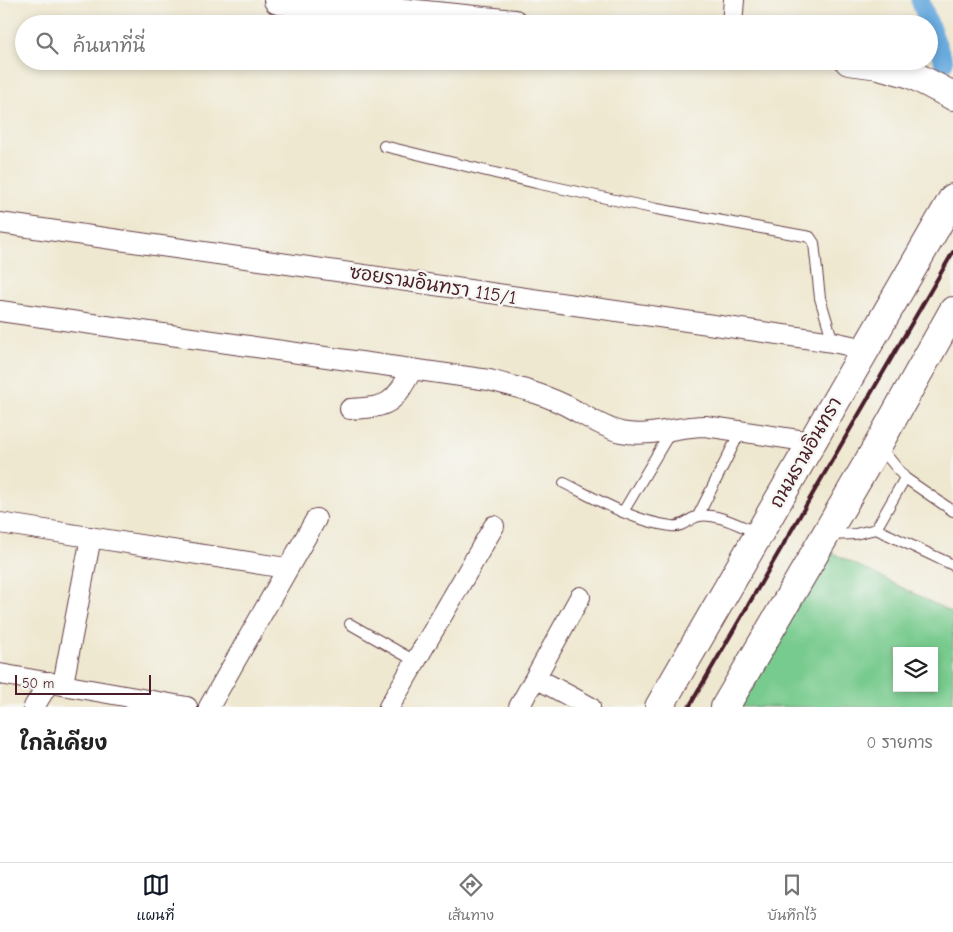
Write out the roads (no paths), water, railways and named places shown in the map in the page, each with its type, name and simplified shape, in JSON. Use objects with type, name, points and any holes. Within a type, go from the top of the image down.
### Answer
[{"type":"main road","points":[[278,0],[426,15]]},
{"type":"main road","points":[[897,70],[911,74],[953,96]]},
{"type":"main road","name":"ถนนรามอินทรา","points":[[659,707],[953,198]]},
{"type":"main road","points":[[725,707],[949,326]]},
{"type":"street","points":[[733,15],[734,0]]},
{"type":"street","name":"ซอยรามอินทรา 115/1","points":[[0,223],[832,342],[865,349]]},
{"type":"street","points":[[0,311],[489,380],[534,391],[620,432],[641,434],[690,426],[741,430],[812,442]]},
{"type":"street","points":[[350,409],[378,408],[392,400],[402,388],[412,370]]},
{"type":"street","points":[[209,707],[286,568],[316,519]]},
{"type":"street","points":[[0,522],[286,568]]},
{"type":"street","points":[[389,707],[494,526]]},
{"type":"street","points":[[34,707],[56,683],[91,537]]},
{"type":"street","points":[[519,707],[580,597]]},
{"type":"street","points":[[0,674],[187,707]]},
{"type":"street","points":[[536,678],[590,707]]},
{"type":"lane","points":[[384,146],[536,183],[657,209],[810,237],[814,243],[825,320],[832,342]]},
{"type":"lane","points":[[622,512],[672,430]]},
{"type":"lane","points":[[698,516],[741,430]]},
{"type":"lane","points":[[878,445],[905,478],[953,511]]},
{"type":"lane","points":[[876,528],[905,478]]},
{"type":"lane","points":[[564,483],[622,512],[674,527],[682,525],[698,516],[717,517],[758,533]]},
{"type":"lane","points":[[826,535],[855,534],[876,528],[953,565]]},
{"type":"lane","points":[[350,624],[415,662]]},
{"type":"waterway","points":[[920,0],[926,15]]},
{"type":"waterway","points":[[938,47],[944,62]]},
{"type":"railway","points":[[689,707],[953,252]]}]
